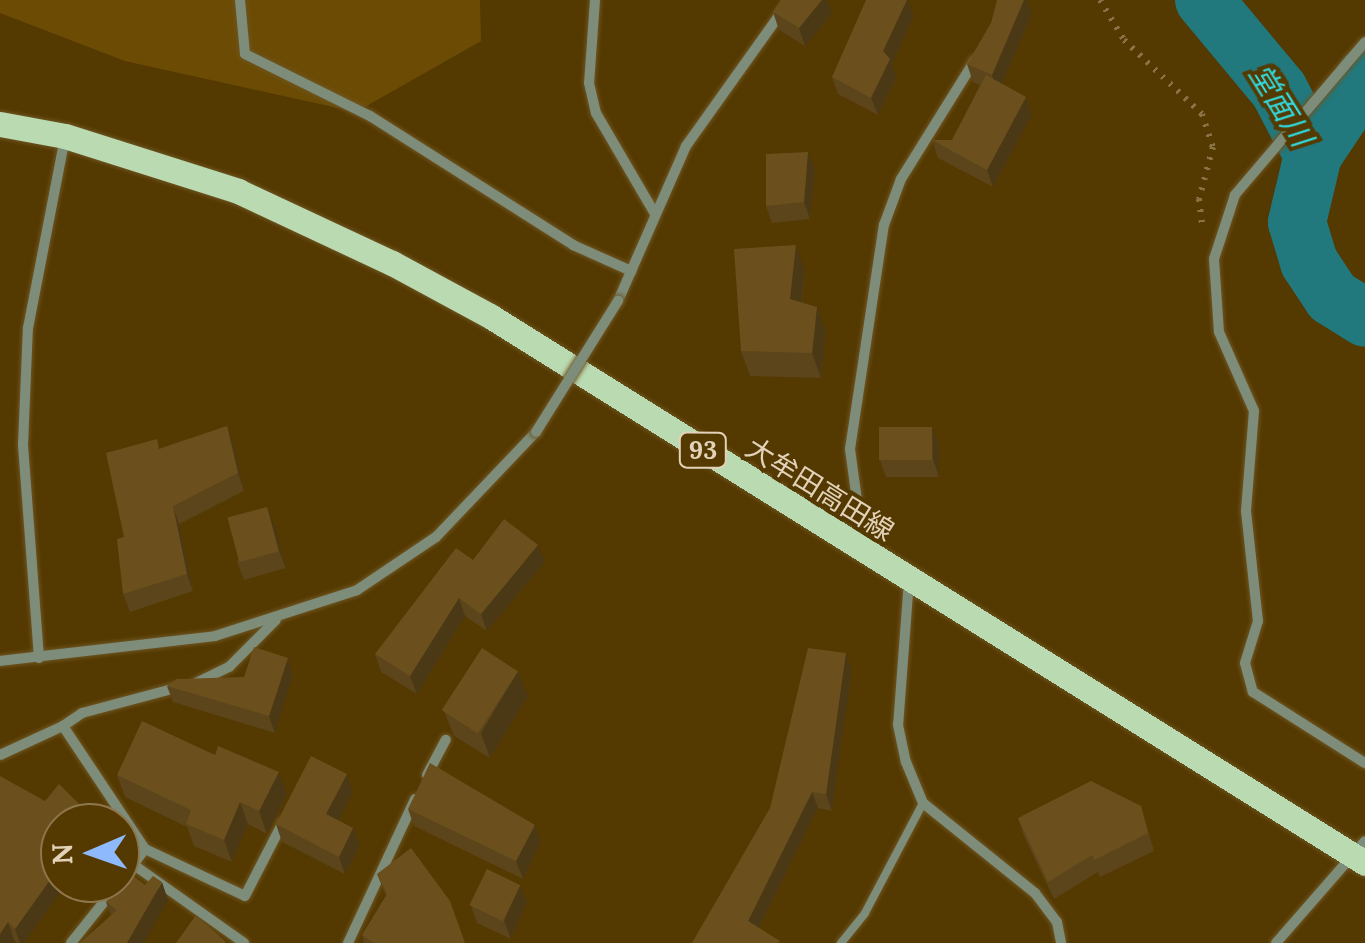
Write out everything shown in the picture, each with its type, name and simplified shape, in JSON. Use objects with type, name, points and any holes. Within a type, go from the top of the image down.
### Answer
[{"type":"main road","name":"大牟田高田線","points":[[0,124],[65,136],[238,191],[392,262],[490,316],[909,580],[1360,853]]},
{"type":"street","points":[[240,0],[245,54],[354,107],[573,244],[630,271]]},
{"type":"street","points":[[595,0],[589,83],[596,113],[655,214]]},
{"type":"street","points":[[0,661],[144,648],[277,619],[357,590],[436,536],[536,432],[618,301],[686,146],[790,0]]},
{"type":"street","points":[[1365,42],[1308,116],[1236,196],[1214,259],[1220,332],[1254,411],[1246,511],[1258,621],[1245,663],[1253,692],[1365,763]]},
{"type":"street","points":[[865,552],[850,448],[884,225],[901,179],[979,54]]},
{"type":"street","points":[[39,658],[23,445],[28,328],[65,136]]},
{"type":"street","points":[[909,580],[898,725],[923,803],[1036,893],[1057,922],[1062,943]]},
{"type":"street","points":[[0,755],[82,713],[203,681],[229,667],[277,619]]},
{"type":"street","points":[[63,726],[144,849],[245,896],[286,815]]},
{"type":"street","points":[[348,943],[446,740]]},
{"type":"street","points":[[140,855],[144,849]]},
{"type":"street","points":[[1276,943],[1360,853]]},
{"type":"street","points":[[140,869],[244,943]]},
{"type":"street","points":[[71,943],[104,903]]},
{"type":"lane","points":[[840,943],[864,912],[923,803]]},
{"type":"path","points":[[1100,0],[1124,40],[1202,114],[1214,147],[1199,199],[1204,242],[1214,259]]},
{"type":"shaded area","points":[[0,0],[480,0],[481,41],[356,112],[125,61],[0,13]]},
{"type":"building","points":[[781,0],[822,0],[799,28],[773,12]]},
{"type":"building","points":[[866,0],[907,0],[883,51],[890,59],[871,98],[832,77]]},
{"type":"building","points":[[997,0],[1024,0],[992,75],[967,64],[991,23]]},
{"type":"building","points":[[986,75],[1026,97],[987,170],[932,140],[952,140]]},
{"type":"building","points":[[808,152],[804,202],[766,206],[766,154]]},
{"type":"building","points":[[796,245],[790,299],[817,307],[812,353],[741,351],[734,249]]},
{"type":"building","points":[[227,426],[238,473],[173,506],[187,574],[123,594],[117,539],[124,537],[106,453],[157,439],[159,449]]},
{"type":"building","points":[[879,427],[932,427],[932,460],[879,460]]},
{"type":"building","points":[[267,507],[279,551],[239,562],[227,518]]},
{"type":"building","points":[[504,519],[538,545],[481,614],[459,598],[410,676],[375,654],[456,548],[473,560]]},
{"type":"building","points":[[254,647],[288,658],[269,716],[167,686],[177,679],[244,677]]},
{"type":"building","points":[[482,648],[518,671],[478,733],[442,710]]},
{"type":"building","points":[[808,648],[846,653],[826,794],[812,792],[748,921],[780,941],[692,943],[770,808]]},
{"type":"building","points":[[142,721],[215,755],[218,746],[279,772],[259,811],[240,802],[224,840],[186,824],[191,810],[117,775]]},
{"type":"building","points":[[311,756],[347,774],[326,814],[353,828],[339,857],[276,824]]},
{"type":"building","points":[[430,763],[535,825],[516,861],[408,809]]},
{"type":"building","points":[[0,776],[45,801],[59,784],[78,803],[40,803],[40,894],[15,929],[8,922],[0,934]]},
{"type":"building","points":[[1091,781],[1141,806],[1148,833],[1094,860],[1092,855],[1048,882],[1018,818]]},
{"type":"building","points":[[411,848],[450,901],[465,943],[374,943],[362,935],[387,894],[377,874]]},
{"type":"building","points":[[487,869],[520,885],[503,921],[469,905]]},
{"type":"building","points":[[153,876],[162,882],[127,943],[80,943],[117,910],[107,903],[140,903],[140,881],[145,885]]},
{"type":"building","points":[[196,915],[226,942],[176,943]]},
{"type":"waterway","name":"堂面川","points":[[1204,0],[1279,90],[1313,155],[1297,222],[1309,262],[1332,297],[1365,318]]},
{"type":"waterway","points":[[1313,155],[1365,77]]}]
